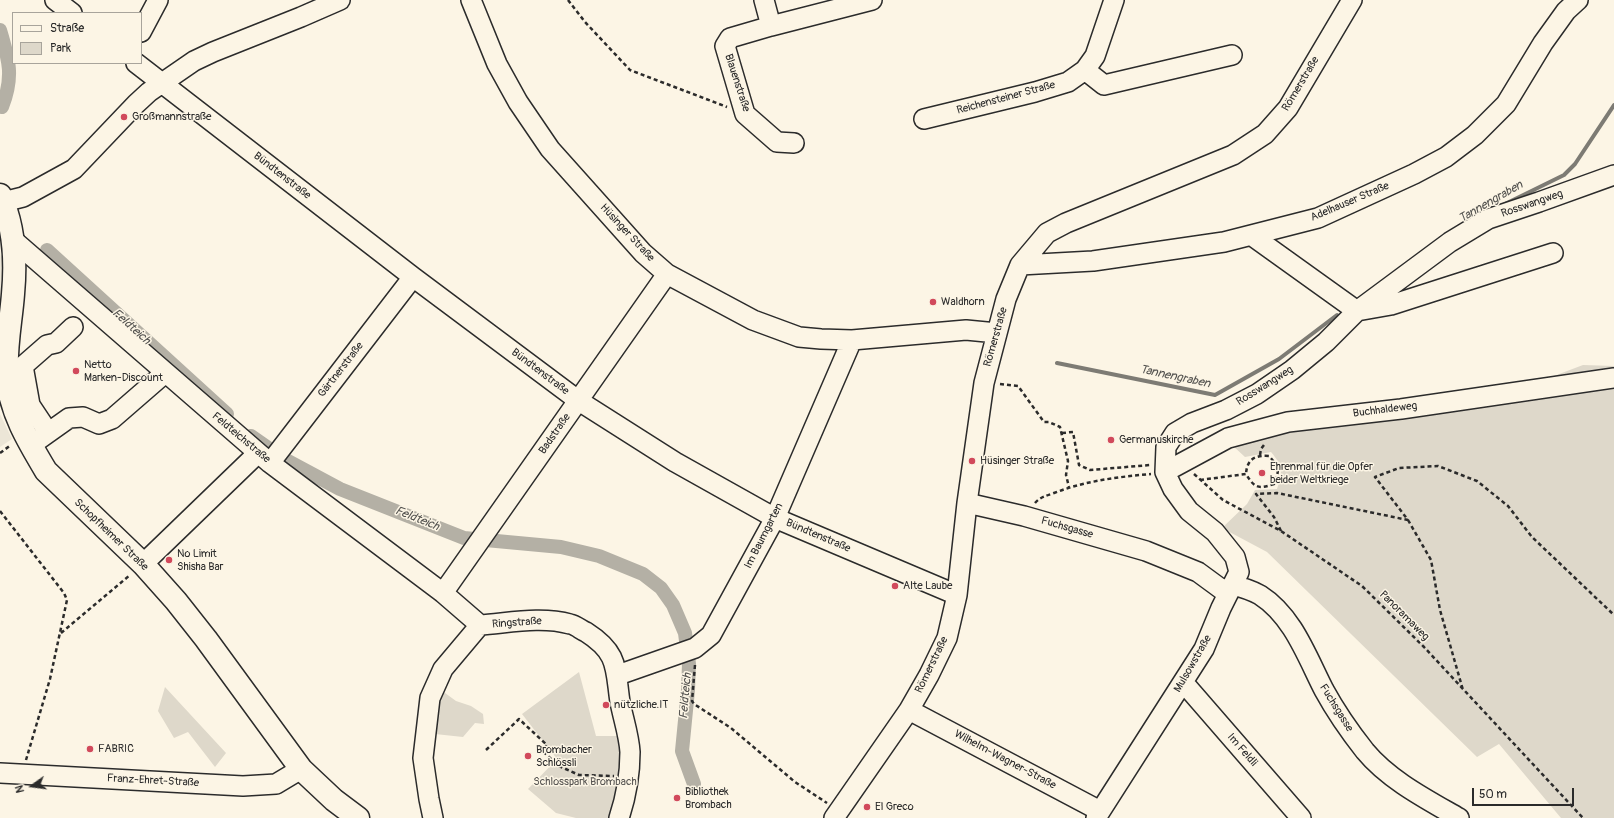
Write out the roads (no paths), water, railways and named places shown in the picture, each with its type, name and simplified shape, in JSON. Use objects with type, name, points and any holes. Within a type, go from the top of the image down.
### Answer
[{"type":"main road","name":"Schopfheimer Straße","points":[[2,199],[12,240],[13,292],[6,352],[8,377],[14,407],[22,430],[40,438],[46,471],[143,564],[176,601],[206,639],[301,769],[352,816]]},
{"type":"street","points":[[55,0],[71,12]]},
{"type":"street","points":[[142,30],[158,0]]},
{"type":"street","points":[[2,199],[23,197],[74,170],[136,104],[194,62],[213,52],[340,0]]},
{"type":"street","name":"Hüsinger Straße","points":[[471,0],[497,64],[518,102],[550,149],[643,253],[667,274],[741,314],[799,337],[852,340],[966,330],[998,333]]},
{"type":"street","points":[[764,0],[771,26]]},
{"type":"street","name":"Blauenstraße","points":[[794,143],[777,142],[744,114],[725,46],[730,38],[872,0]]},
{"type":"street","name":"Reichensteiner Straße","points":[[924,120],[1068,82],[1085,70],[1095,56],[1114,0]]},
{"type":"street","name":"Römerstraße","points":[[836,815],[909,710],[929,675],[947,638],[956,596],[984,382],[1006,299],[1020,265],[1047,234],[1066,223],[1233,155],[1265,134],[1288,108],[1352,0]]},
{"type":"street","name":"Adelhauser Straße","points":[[1020,265],[1093,261],[1224,242],[1318,218],[1414,174],[1446,156],[1476,135],[1506,104],[1543,43],[1566,11],[1578,0]]},
{"type":"street","points":[[1085,70],[1104,85],[1232,55]]},
{"type":"street","points":[[137,64],[163,83]]},
{"type":"street","name":"Bündtenstraße","points":[[163,83],[413,277],[579,401],[674,462],[775,518],[956,596]]},
{"type":"street","name":"Rosswangweg","points":[[1165,469],[1166,447],[1175,433],[1192,423],[1226,410],[1258,394],[1292,370],[1326,342],[1357,311],[1450,242],[1488,219],[1614,175]]},
{"type":"street","points":[[1251,235],[1357,311],[1391,305],[1553,253]]},
{"type":"street","name":"Feldteichstraße","points":[[12,240],[165,374],[443,593],[480,625]]},
{"type":"street","name":"Badstraße","points":[[443,593],[667,274]]},
{"type":"street","name":"Gärtnerstraße","points":[[143,564],[271,456],[413,277]]},
{"type":"street","points":[[73,327],[56,343],[47,345],[23,366],[30,405],[40,438],[69,418],[83,417],[99,424],[112,419],[165,374]]},
{"type":"street","name":"Im Baumgarten","points":[[618,675],[690,650],[711,636],[775,518],[852,340]]},
{"type":"street","name":"Buchhaldeweg","points":[[1165,469],[1184,462],[1228,438],[1288,422],[1401,408],[1614,378]]},
{"type":"street","name":"Mulsowstraße","points":[[1098,814],[1206,644],[1239,572],[1236,557],[1215,532],[1189,511],[1173,489],[1165,469]]},
{"type":"street","name":"Fuchsgasse","points":[[967,503],[1024,516],[1139,549],[1182,564],[1230,589],[1260,596],[1276,609],[1289,624],[1301,643],[1340,719],[1366,752],[1384,769],[1422,797],[1459,818]]},
{"type":"street","name":"Ringstraße","points":[[434,818],[429,799],[423,758],[430,698],[443,669],[480,625],[544,620],[572,624],[592,636],[609,652],[618,675],[620,701],[630,752],[627,791],[619,818]]},
{"type":"street","name":"Im Feldli","points":[[1183,682],[1301,818]]},
{"type":"street","name":"Wilhelm-Wagner-Straße","points":[[909,710],[1098,814]]},
{"type":"street","name":"Franz-Ehret-Straße","points":[[0,773],[243,786],[276,784],[301,769]]},
{"type":"waterway","name":"Feldteich","points":[[0,30],[6,50],[9,68],[8,87],[2,107]]},
{"type":"waterway","name":"Tannengraben","points":[[1505,204],[1564,175],[1575,164],[1614,105]]},
{"type":"waterway","name":"Feldteich","points":[[47,250],[227,414]]},
{"type":"waterway","name":"Tannengraben","points":[[1057,363],[1215,395],[1279,359],[1337,315]]},
{"type":"waterway","name":"Feldteich","points":[[251,436],[284,459],[340,489],[464,538],[561,547],[599,556],[643,574],[661,588],[673,605],[685,633],[689,664],[682,751],[694,784]]},
{"type":"place","name":"Großmannstraße","points":[[124,117]]},
{"type":"place","name":"Waldhorn","points":[[933,302]]},
{"type":"place","name":"Netto Marken-Discount","points":[[76,371]]},
{"type":"place","name":"Germanuskirche","points":[[1111,440]]},
{"type":"place","name":"Hüsinger Straße","points":[[972,461]]},
{"type":"place","name":"Ehrenmal für die Opfer beider Weltkriege","points":[[1262,473]]},
{"type":"place","name":"No Limit Shisha Bar","points":[[169,560]]},
{"type":"place","name":"Alte Laube","points":[[895,586]]},
{"type":"place","name":"nützliche.IT","points":[[606,705]]},
{"type":"place","name":"FABRIC","points":[[90,749]]},
{"type":"place","name":"Brombacher Schlössli","points":[[528,756]]},
{"type":"place","name":"Bibliothek Brombach","points":[[677,798]]},
{"type":"place","name":"El Greco","points":[[867,807]]},
{"type":"park label","name":"Schlosspark Brombach","points":[[585,782]]}]
